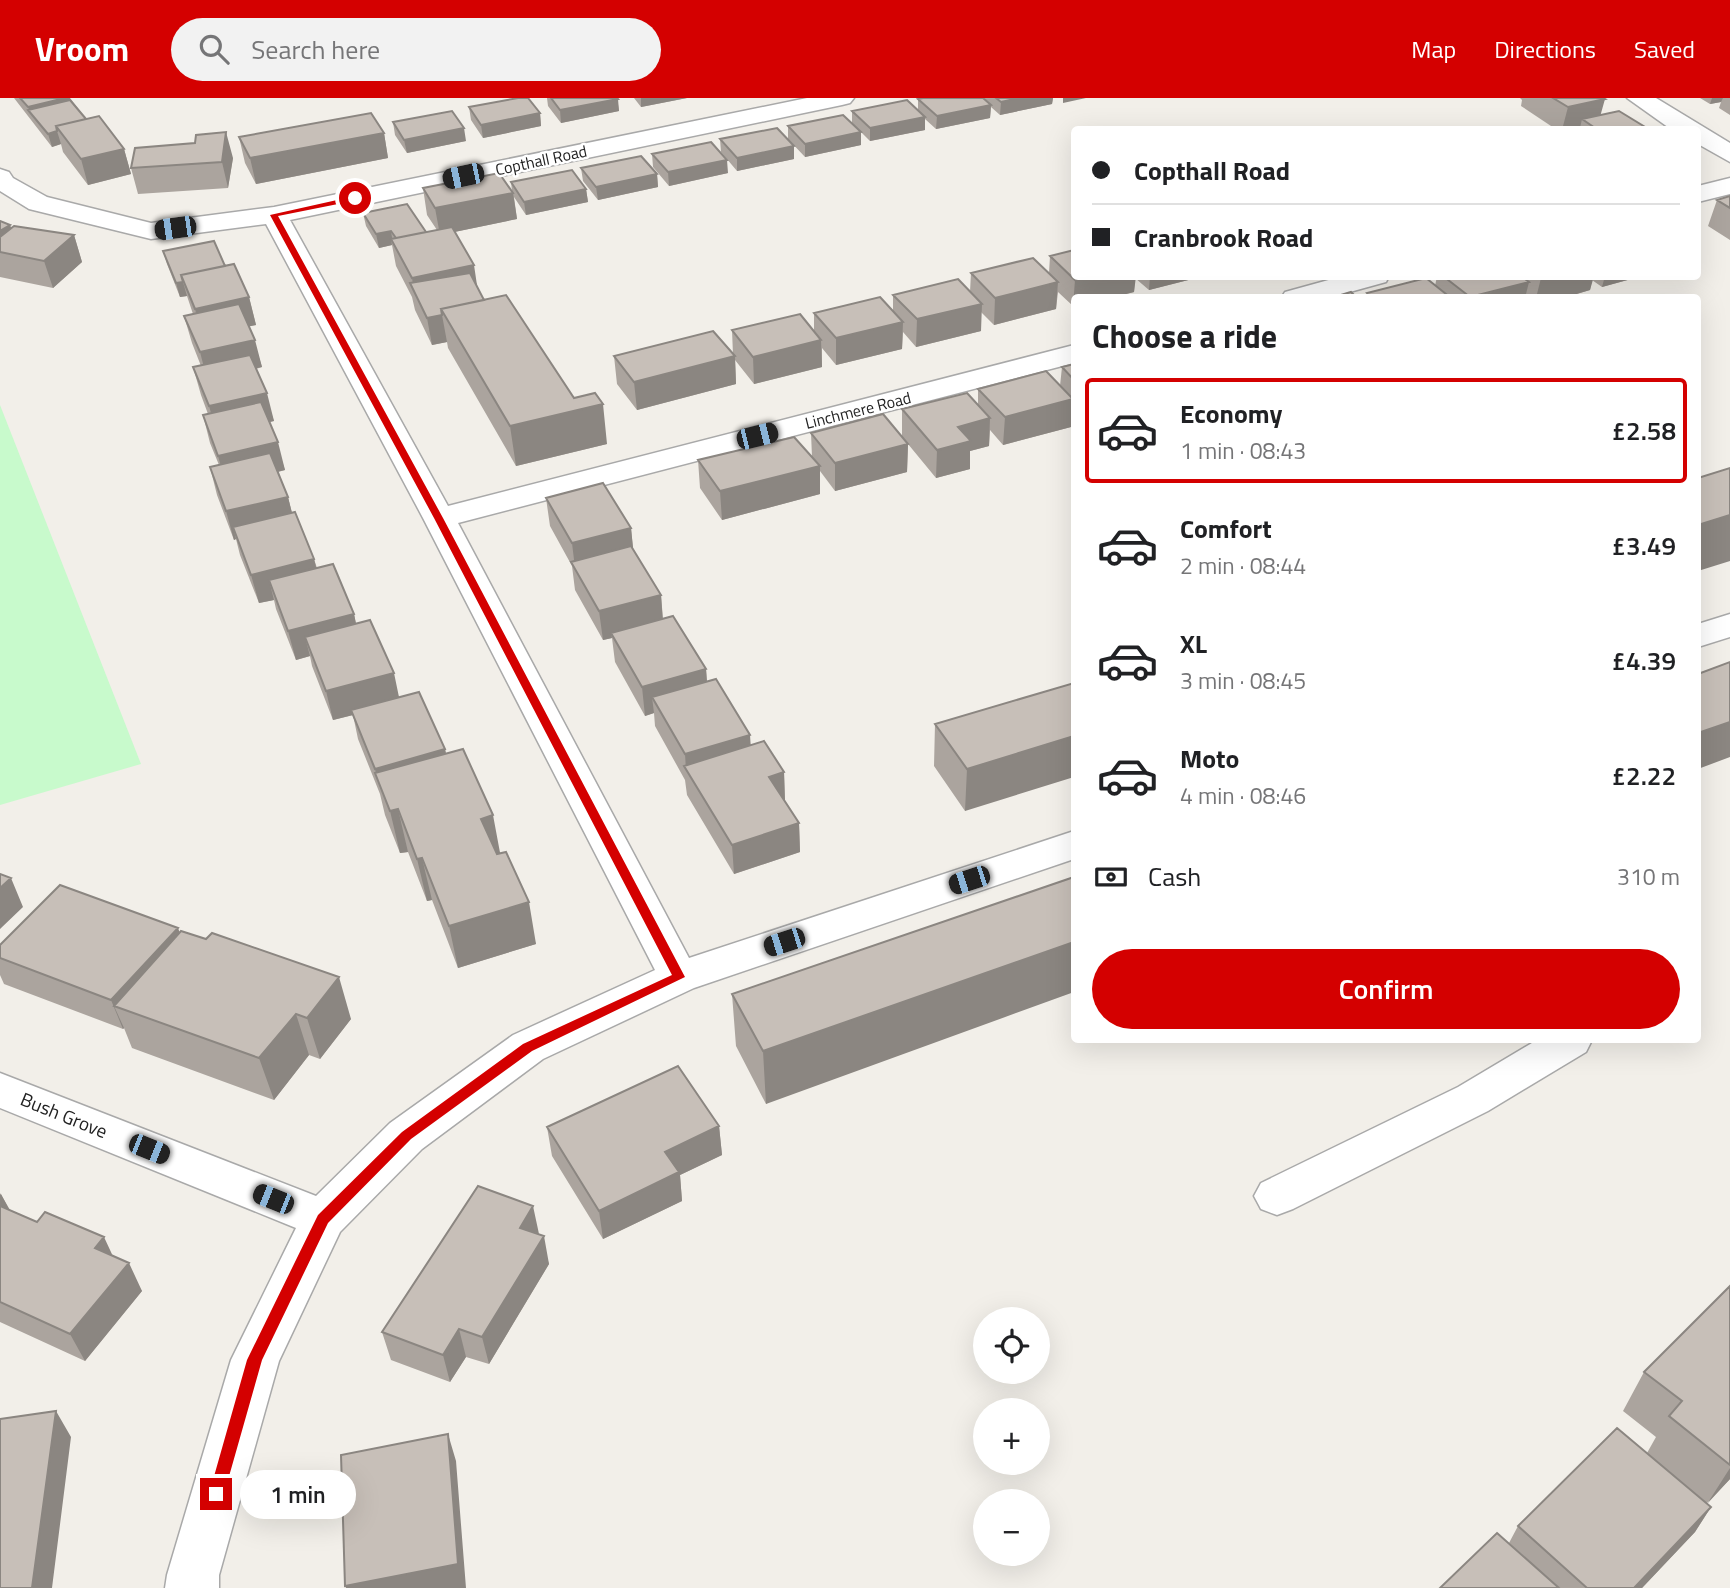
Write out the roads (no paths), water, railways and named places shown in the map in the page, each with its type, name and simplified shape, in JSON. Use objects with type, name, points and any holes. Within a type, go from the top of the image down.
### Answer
[{"type":"street","name":"Copthall Road","points":[[2,182],[38,203],[151,231],[274,215],[842,98]]},
{"type":"street","points":[[1639,98],[1684,126]]},
{"type":"street","points":[[1701,136],[1730,154]]},
{"type":"street","points":[[1701,193],[1730,186]]},
{"type":"street","points":[[274,215],[439,518],[679,977]]},
{"type":"street","points":[[1310,294],[1361,280]]},
{"type":"street","name":"Linchmere Road","points":[[439,518],[1071,355]]},
{"type":"street","points":[[1701,635],[1730,625]]},
{"type":"street","points":[[192,1588],[193,1575],[255,1360],[323,1219],[407,1136],[528,1047],[679,977],[1071,846]]},
{"type":"street","points":[[1277,1196],[1473,1099],[1565,1043]]},
{"type":"street","name":"Bush Grove","points":[[0,1090],[323,1219]]}]
